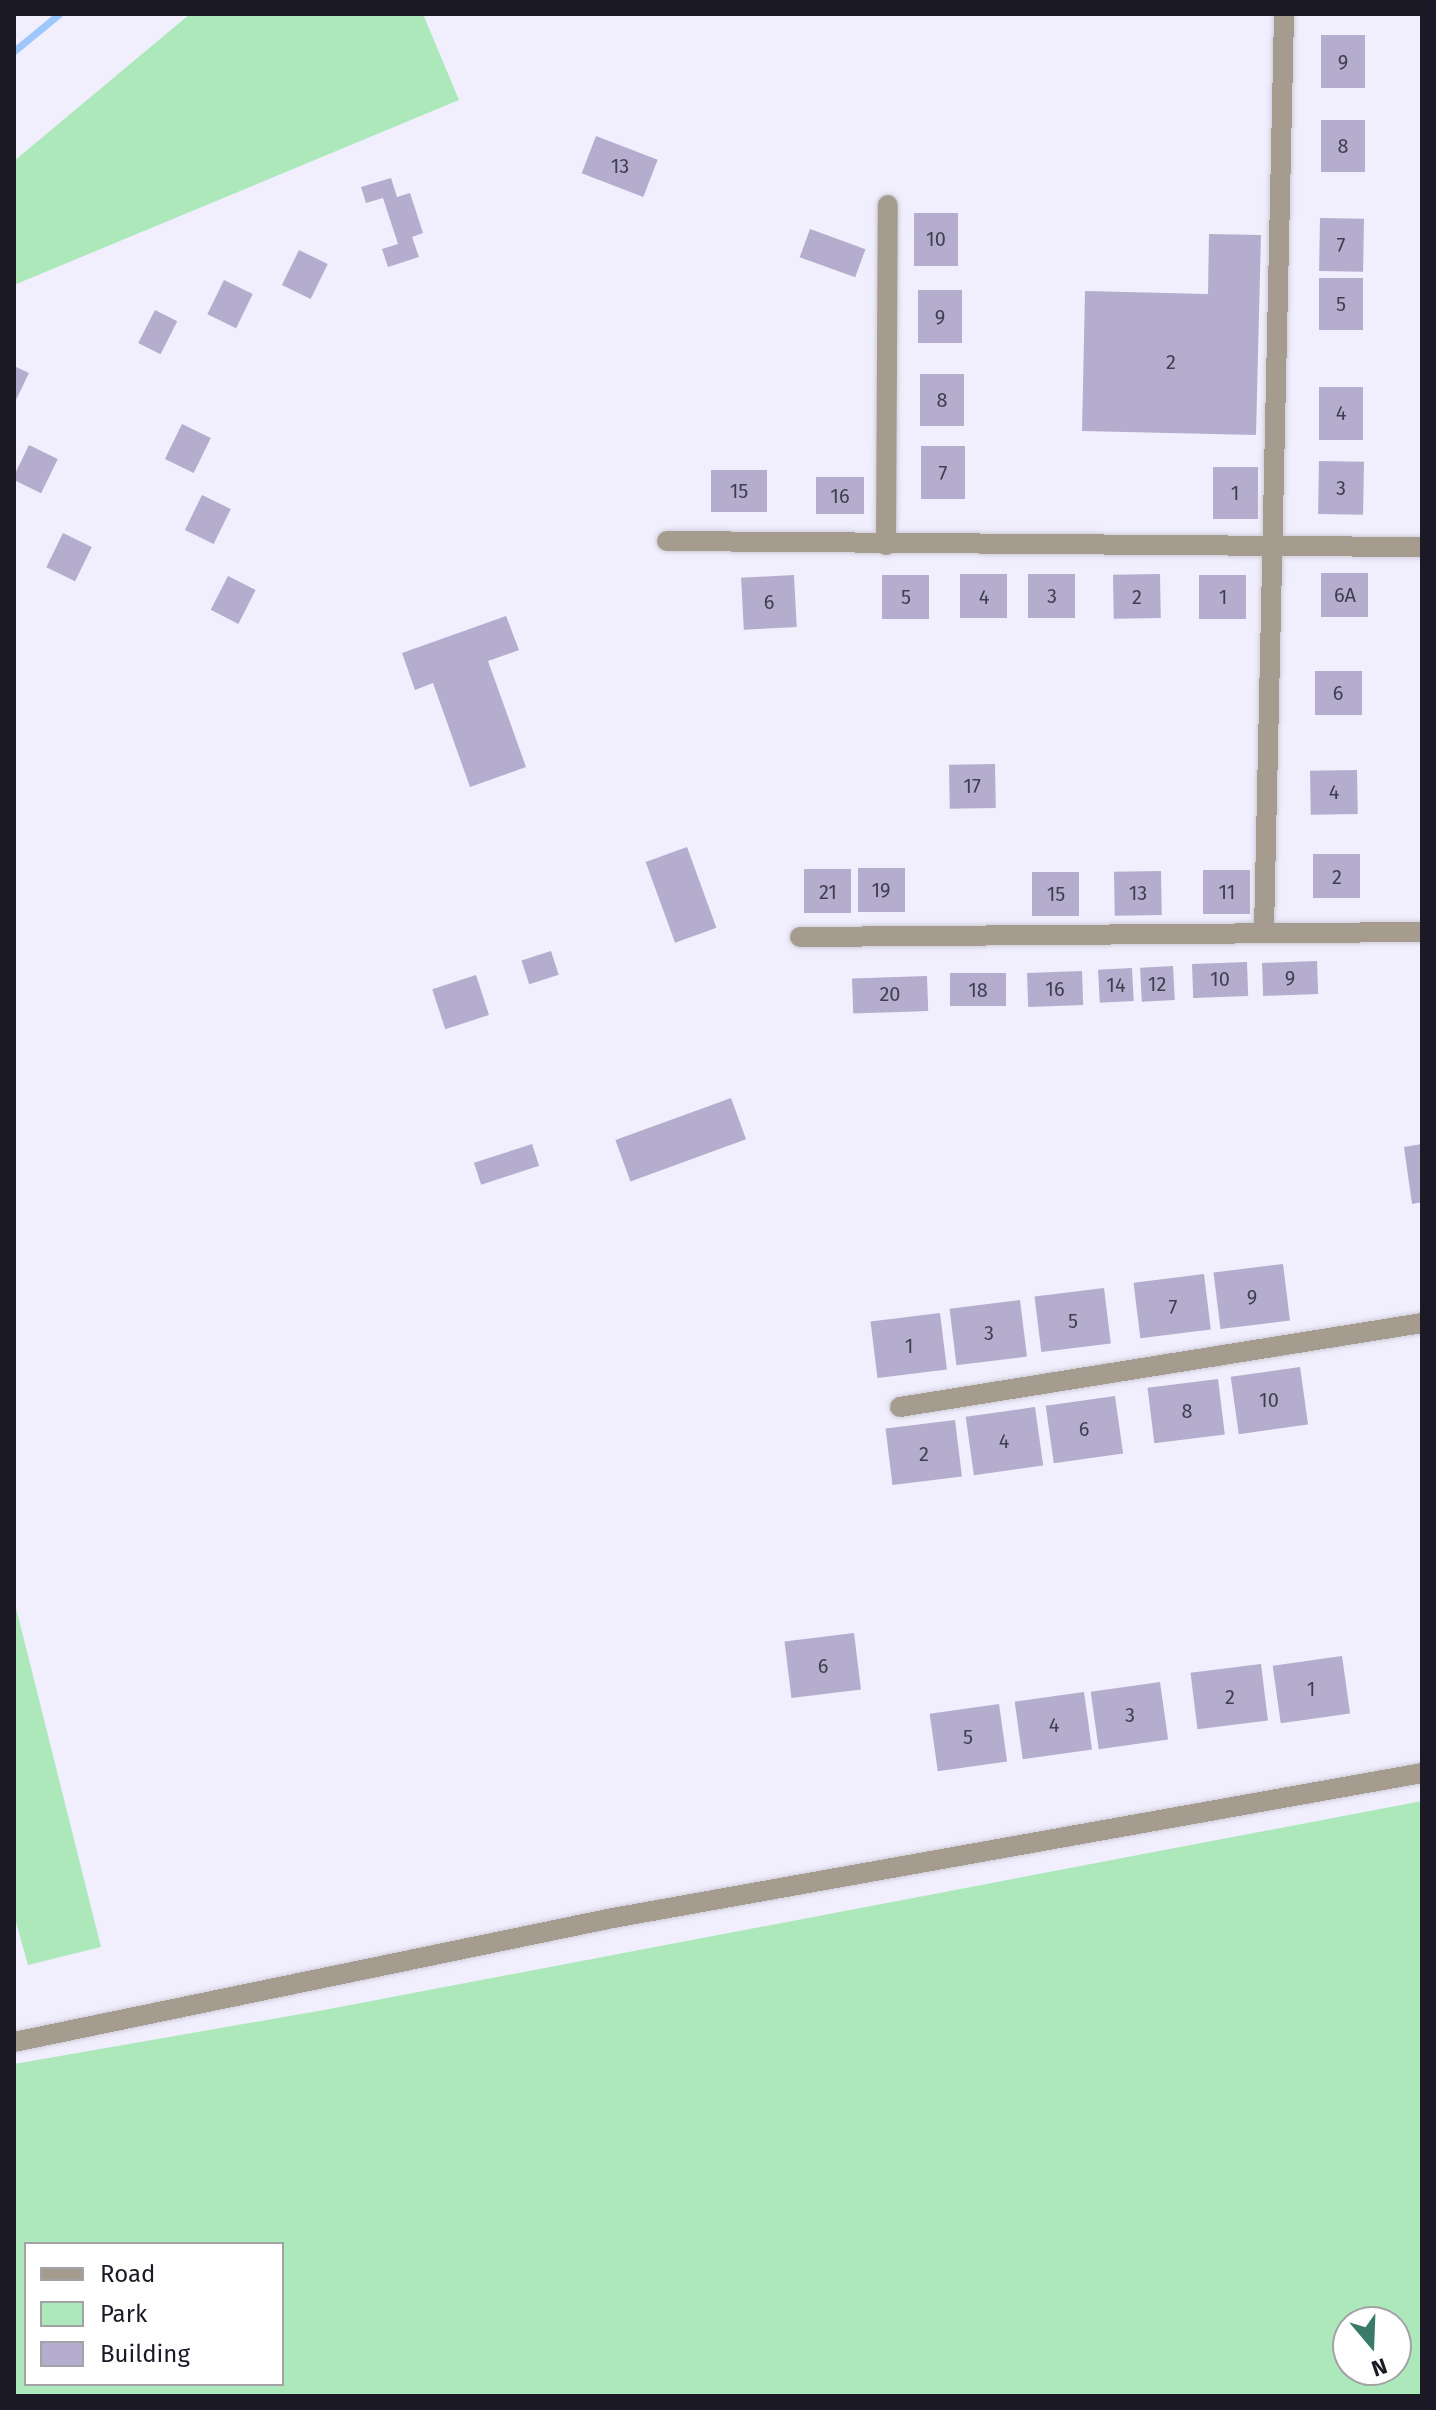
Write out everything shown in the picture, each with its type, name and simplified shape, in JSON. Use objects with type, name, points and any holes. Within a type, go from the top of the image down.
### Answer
[{"type":"street","points":[[1264,931],[1284,14]]},
{"type":"street","points":[[886,545],[888,205]]},
{"type":"street","points":[[667,541],[1422,547]]},
{"type":"street","points":[[800,937],[1422,932]]},
{"type":"street","points":[[900,1407],[1422,1323]]},
{"type":"street","points":[[14,2042],[613,1918],[1422,1773]]},
{"type":"green space","points":[[190,14],[423,14],[459,100],[14,285],[14,161]]},
{"type":"green space","points":[[14,1600],[101,1947],[28,1965],[14,1915]]},
{"type":"green space","points":[[1422,1801],[1422,2396],[14,2396],[14,2064],[324,2010]]},
{"type":"building","points":[[1321,35],[1365,35],[1365,88],[1321,88]]},
{"type":"building","points":[[1321,120],[1365,120],[1365,172],[1321,172]]},
{"type":"building","points":[[596,136],[658,160],[643,197],[582,173]]},
{"type":"building","points":[[391,178],[397,197],[410,193],[423,233],[412,237],[419,257],[388,267],[382,249],[398,244],[383,198],[366,203],[361,187]]},
{"type":"building","points":[[914,213],[958,213],[958,266],[914,266]]},
{"type":"building","points":[[1320,218],[1364,219],[1363,272],[1319,271]]},
{"type":"building","points":[[810,229],[865,249],[855,277],[800,257]]},
{"type":"building","points":[[1209,234],[1261,235],[1256,435],[1082,431],[1085,291],[1208,294]]},
{"type":"building","points":[[299,250],[328,264],[311,299],[282,285]]},
{"type":"building","points":[[1319,278],[1363,278],[1363,330],[1319,330]]},
{"type":"building","points":[[224,280],[253,294],[236,328],[207,314]]},
{"type":"building","points":[[918,290],[962,290],[962,343],[918,343]]},
{"type":"building","points":[[155,310],[177,321],[160,354],[138,343]]},
{"type":"building","points":[[14,366],[29,373],[14,404]]},
{"type":"building","points":[[920,374],[964,374],[964,426],[920,426]]},
{"type":"building","points":[[1319,387],[1363,387],[1363,440],[1319,440]]},
{"type":"building","points":[[182,424],[211,438],[194,473],[165,459]]},
{"type":"building","points":[[29,445],[58,459],[41,493],[14,480]]},
{"type":"building","points":[[921,446],[965,446],[965,499],[921,499]]},
{"type":"building","points":[[1319,461],[1364,462],[1363,515],[1318,514]]},
{"type":"building","points":[[1213,467],[1258,467],[1258,519],[1213,519]]},
{"type":"building","points":[[711,470],[767,470],[767,512],[711,512]]},
{"type":"building","points":[[816,477],[864,477],[864,514],[816,514]]},
{"type":"building","points":[[202,495],[231,509],[214,544],[185,530]]},
{"type":"building","points":[[63,533],[92,547],[75,581],[46,567]]},
{"type":"building","points":[[1321,573],[1368,573],[1368,617],[1321,617]]},
{"type":"building","points":[[960,574],[1007,574],[1007,618],[960,618]]},
{"type":"building","points":[[1028,574],[1075,574],[1075,618],[1028,618]]},
{"type":"building","points":[[1160,574],[1161,618],[1114,619],[1113,575]]},
{"type":"building","points":[[794,575],[797,627],[744,630],[741,578]]},
{"type":"building","points":[[882,575],[929,575],[929,619],[882,619]]},
{"type":"building","points":[[1199,575],[1246,575],[1246,619],[1199,619]]},
{"type":"building","points":[[228,576],[256,590],[238,624],[211,610]]},
{"type":"building","points":[[506,616],[519,650],[488,661],[526,767],[470,787],[433,683],[415,690],[402,653]]},
{"type":"building","points":[[1315,671],[1362,671],[1362,715],[1315,715]]},
{"type":"building","points":[[995,764],[996,808],[950,809],[949,765]]},
{"type":"building","points":[[1357,770],[1358,814],[1311,815],[1310,771]]},
{"type":"building","points":[[687,847],[716,928],[675,943],[646,862]]},
{"type":"building","points":[[1313,854],[1360,854],[1360,898],[1313,898]]},
{"type":"building","points":[[858,868],[905,868],[905,912],[858,912]]},
{"type":"building","points":[[804,869],[851,869],[851,913],[804,913]]},
{"type":"building","points":[[1203,870],[1250,870],[1250,914],[1203,914]]},
{"type":"building","points":[[1161,871],[1162,915],[1115,916],[1114,872]]},
{"type":"building","points":[[1032,872],[1079,872],[1079,916],[1032,916]]},
{"type":"building","points":[[551,951],[559,975],[529,984],[522,961]]},
{"type":"building","points":[[1317,961],[1318,994],[1263,996],[1262,963]]},
{"type":"building","points":[[1247,962],[1248,996],[1193,998],[1192,964]]},
{"type":"building","points":[[1173,966],[1175,1000],[1142,1002],[1140,968]]},
{"type":"building","points":[[1132,968],[1134,1001],[1100,1003],[1098,970]]},
{"type":"building","points":[[1082,971],[1083,1005],[1028,1007],[1027,973]]},
{"type":"building","points":[[950,973],[1006,973],[1006,1006],[950,1006]]},
{"type":"building","points":[[476,975],[489,1015],[445,1029],[432,989]]},
{"type":"building","points":[[927,976],[928,1011],[853,1014],[852,979]]},
{"type":"building","points":[[731,1098],[746,1139],[630,1181],[615,1140]]},
{"type":"building","points":[[532,1144],[539,1166],[481,1185],[474,1163]]},
{"type":"building","points":[[1422,1144],[1422,1202],[1412,1204],[1404,1147]]},
{"type":"building","points":[[1283,1264],[1290,1321],[1220,1329],[1214,1273]]},
{"type":"building","points":[[1204,1274],[1211,1330],[1140,1338],[1134,1283]]},
{"type":"building","points":[[1104,1288],[1111,1344],[1041,1352],[1035,1297]]},
{"type":"building","points":[[1020,1300],[1027,1357],[956,1365],[950,1309]]},
{"type":"building","points":[[940,1313],[947,1370],[877,1378],[871,1322]]},
{"type":"building","points":[[1300,1367],[1308,1424],[1239,1434],[1231,1377]]},
{"type":"building","points":[[1218,1379],[1225,1435],[1154,1443],[1148,1388]]},
{"type":"building","points":[[1115,1396],[1123,1453],[1054,1463],[1046,1406]]},
{"type":"building","points":[[1035,1407],[1043,1465],[974,1475],[966,1417]]},
{"type":"building","points":[[955,1420],[962,1477],[892,1485],[886,1429]]},
{"type":"building","points":[[854,1633],[861,1690],[791,1698],[785,1642]]},
{"type":"building","points":[[1342,1656],[1350,1713],[1281,1723],[1273,1666]]},
{"type":"building","points":[[1261,1664],[1268,1721],[1197,1729],[1191,1673]]},
{"type":"building","points":[[1160,1682],[1168,1739],[1099,1749],[1091,1692]]},
{"type":"building","points":[[1084,1692],[1092,1749],[1023,1759],[1015,1702]]},
{"type":"building","points":[[999,1704],[1007,1761],[938,1771],[930,1714]]},
{"type":"waterway","points":[[14,51],[59,14]]}]
